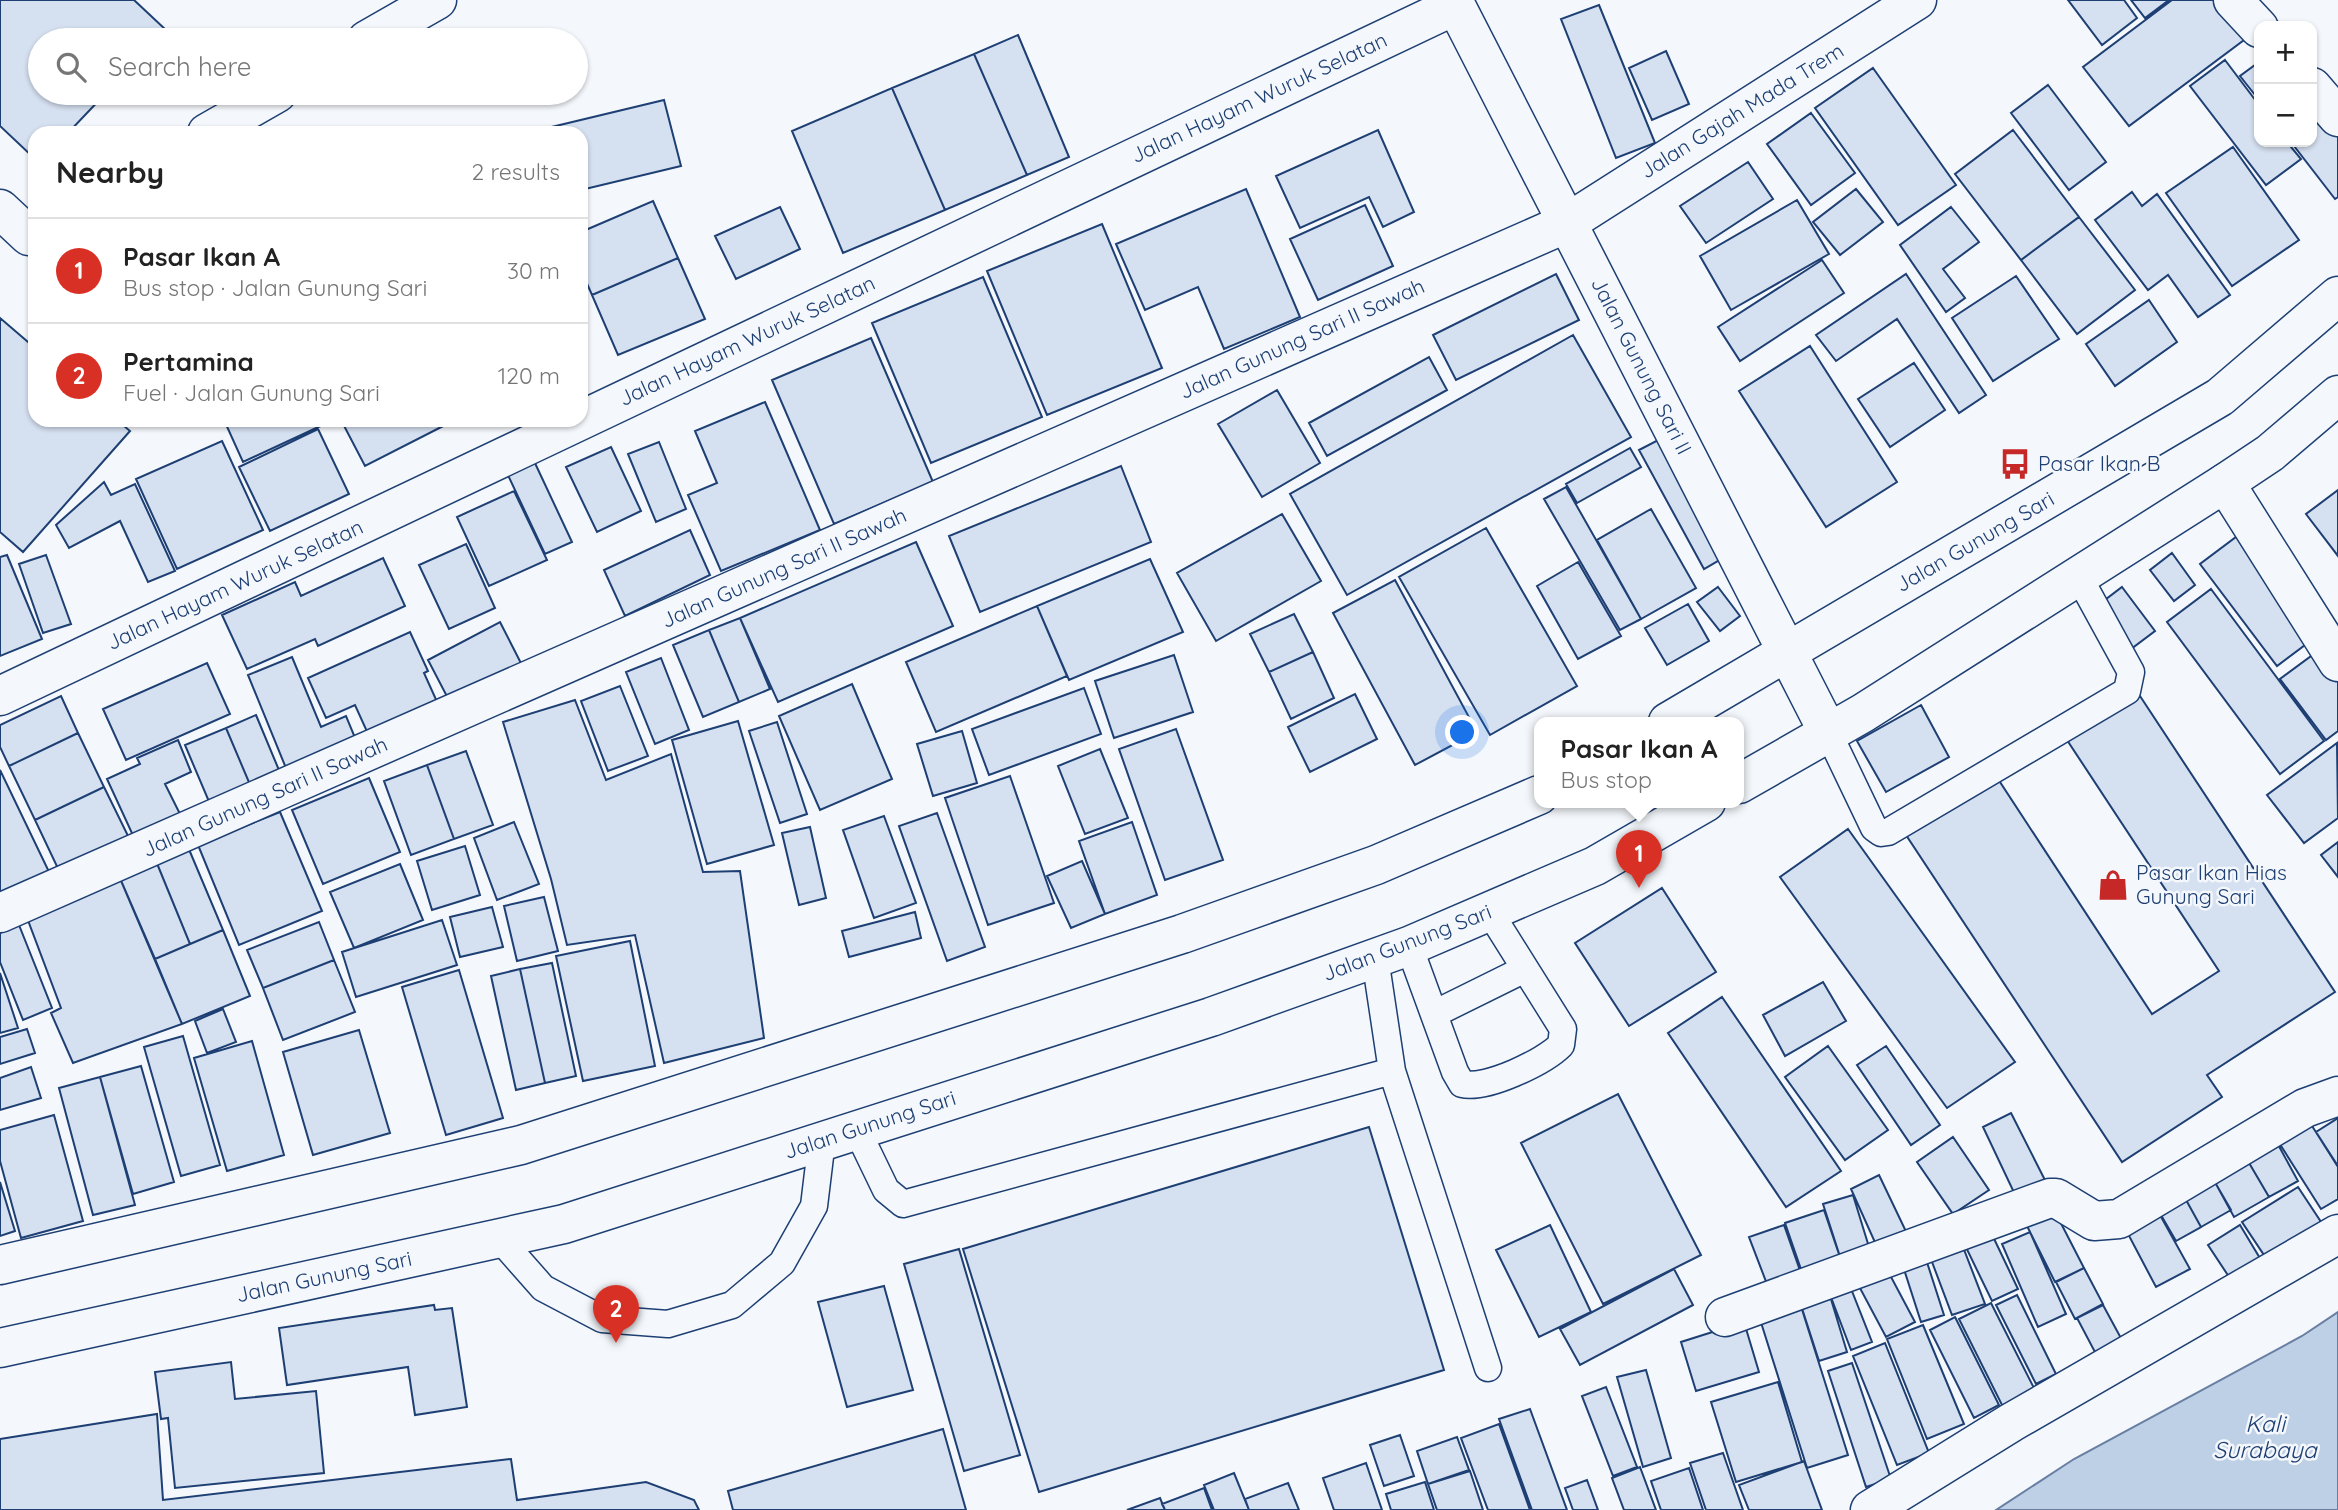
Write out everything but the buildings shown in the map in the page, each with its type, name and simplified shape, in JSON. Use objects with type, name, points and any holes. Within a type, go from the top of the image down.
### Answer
[{"type":"street","points":[[388,28],[437,0]]},
{"type":"street","name":"Jalan Gajah Mada Trem","points":[[1567,223],[1917,0]]},
{"type":"street","points":[[2233,0],[2254,22]]},
{"type":"street","name":"Jalan Gunung Sari II","points":[[1454,2],[1828,732]]},
{"type":"street","name":"Jalan Hayam Wuruk Selatan","points":[[588,415],[1454,2]]},
{"type":"street","points":[[2317,93],[2338,117]]},
{"type":"street","points":[[219,126],[256,105]]},
{"type":"street","points":[[0,209],[28,235]]},
{"type":"street","name":"Jalan Gunung Sari II Sawah","points":[[0,913],[1567,223]]},
{"type":"street","name":"Jalan Gunung Sari","points":[[1676,717],[2220,397],[2338,296]]},
{"type":"street","points":[[1744,780],[1828,732],[2225,483],[2270,453],[2338,395]]},
{"type":"street","name":"Jalan Hayam Wuruk Selatan","points":[[0,696],[564,427]]},
{"type":"street","points":[[2225,483],[2338,662]]},
{"type":"street","points":[[0,1265],[522,1145],[1182,934],[1376,865],[1534,797]]},
{"type":"street","name":"Jalan Gunung Sari","points":[[0,1348],[564,1224],[1211,1017],[1392,952],[1595,866],[1696,808]]},
{"type":"street","points":[[1725,1317],[2050,1198],[2056,1198],[2094,1221],[2119,1219],[2305,1108],[2338,1096]]},
{"type":"street","points":[[1870,1510],[2012,1422],[2338,1234]]},
{"type":"lane","points":[[1828,732],[1874,828],[1881,833],[1888,832],[2127,691],[2132,672],[2079,576]]},
{"type":"lane","points":[[1392,952],[1434,1014],[1462,1084],[1472,1086],[1551,1055],[1561,1045],[1563,1029],[1489,911]]},
{"type":"lane","points":[[1392,952],[1392,1071],[1488,1368]]},
{"type":"lane","points":[[1434,1014],[1525,969]]},
{"type":"lane","points":[[839,1135],[886,1190],[903,1204],[1392,1071]]},
{"type":"lane","points":[[499,1238],[543,1288],[602,1319],[668,1324],[732,1305],[782,1263],[814,1206],[839,1135]]},
{"type":"water","name":"Kali Surabaya","points":[[2338,1312],[2338,1510],[1996,1510],[2074,1459],[2302,1336]]},
{"type":"place","name":"Pasar Ikan B","points":[[2015,464]]},
{"type":"place","name":"Pasar Ikan Hias Gunung Sari","points":[[2113,885]]},
{"type":"place","name":"Pasar Ikan A","points":[[1639,888]]},
{"type":"place","name":"Pertamina","points":[[616,1343]]}]
